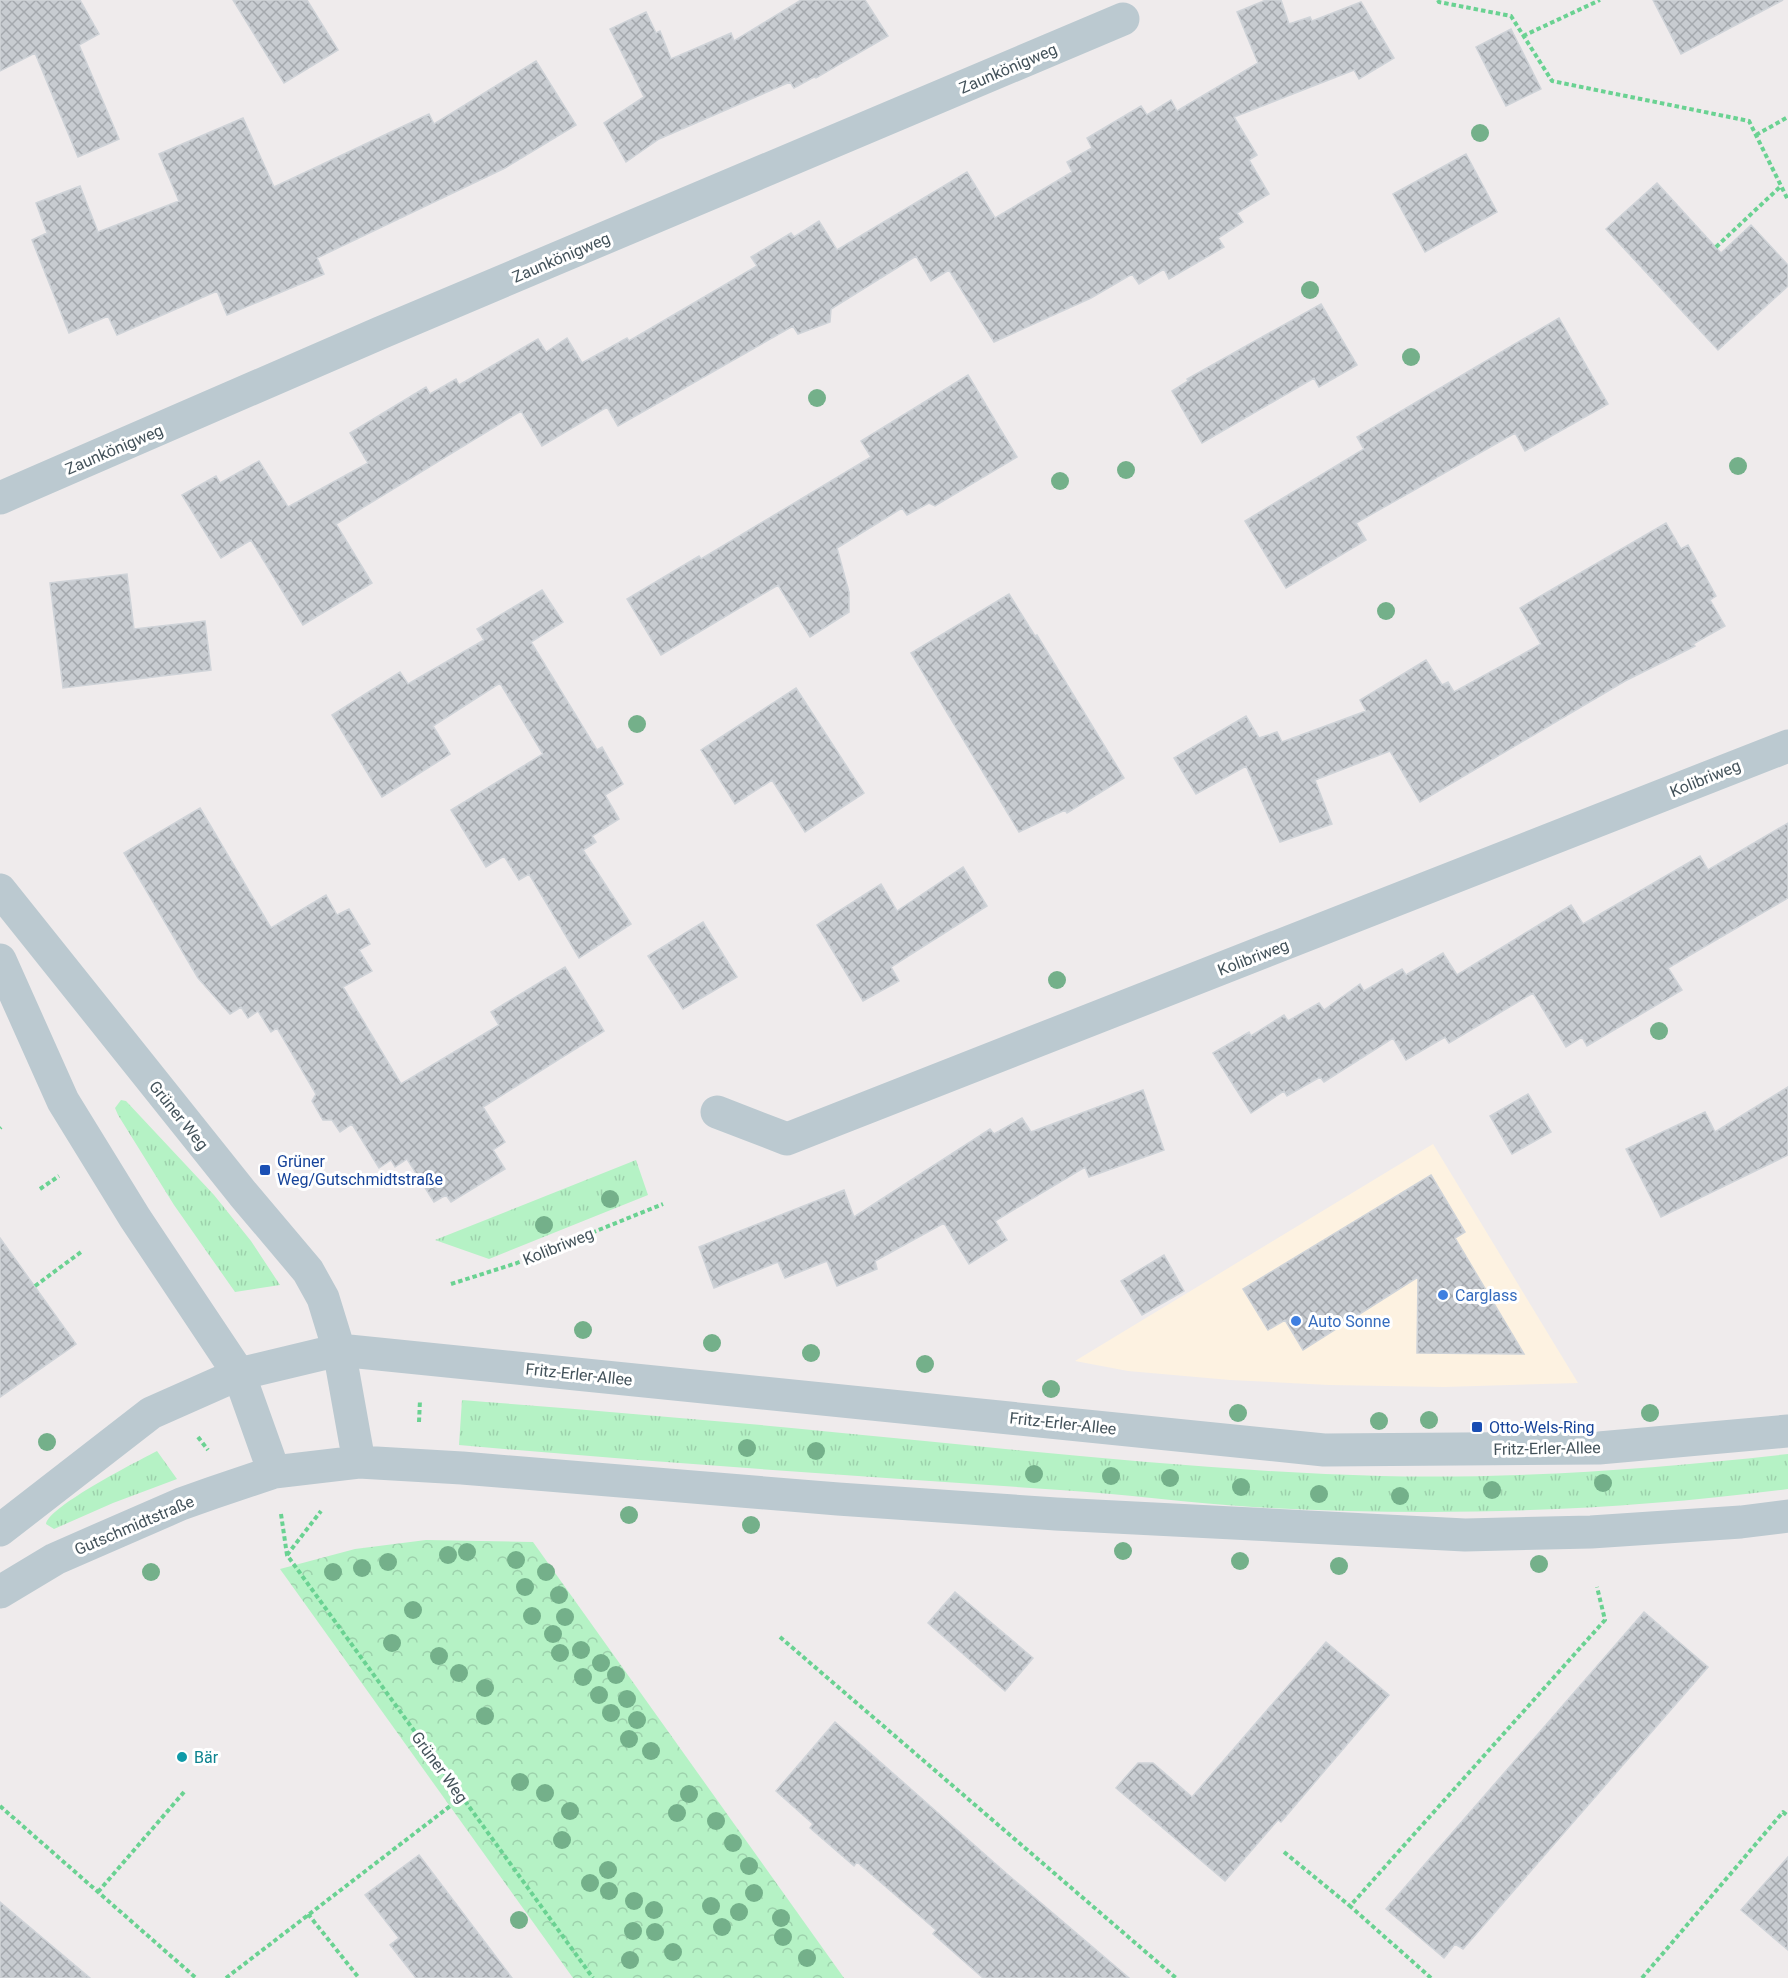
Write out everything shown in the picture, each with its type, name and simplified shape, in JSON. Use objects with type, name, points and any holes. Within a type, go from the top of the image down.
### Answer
[{"type":"street","name":"Zaunkönigweg","points":[[0,498],[380,333],[1123,19]]},
{"type":"street","name":"Kolibriweg","points":[[717,1112],[787,1139],[1788,746]]},
{"type":"street","name":"Grüner Weg","points":[[0,890],[243,1194],[308,1271],[323,1298],[339,1350]]},
{"type":"street","points":[[0,960],[63,1101],[135,1218],[238,1374],[274,1472],[359,1462],[1010,1511],[1465,1534],[1591,1532],[1741,1522],[1788,1516]]},
{"type":"street","name":"Fritz-Erler-Allee","points":[[238,1374],[339,1350],[1324,1450],[1599,1448],[1788,1431]]},
{"type":"street","points":[[339,1350],[359,1462]]},
{"type":"street","points":[[0,1530],[151,1413],[238,1374]]},
{"type":"street","name":"Gutschmidtstraße","points":[[0,1592],[55,1559],[181,1504],[274,1472]]},
{"type":"path","points":[[1438,0],[1511,16],[1552,81],[1749,121],[1788,200]]},
{"type":"path","points":[[1523,36],[1600,0]]},
{"type":"path","points":[[1755,135],[1788,117]]},
{"type":"path","points":[[1716,247],[1781,186]]},
{"type":"path","points":[[40,1189],[61,1174]]},
{"type":"path","name":"Kolibriweg","points":[[451,1284],[517,1263],[663,1204]]},
{"type":"path","points":[[34,1286],[81,1252]]},
{"type":"path","points":[[416,1465],[422,1359]]},
{"type":"path","points":[[172,1403],[235,1485]]},
{"type":"path","name":"Grüner Weg","points":[[287,1555],[593,1978]]},
{"type":"path","points":[[1350,1906],[1605,1620],[1597,1587]]},
{"type":"path","points":[[780,1637],[1176,1978]]},
{"type":"path","points":[[98,1892],[184,1792]]},
{"type":"path","points":[[226,1978],[462,1797]]},
{"type":"path","points":[[0,1806],[196,1978]]},
{"type":"path","points":[[1642,1978],[1783,1812],[1788,1816]]},
{"type":"path","points":[[1284,1852],[1350,1906],[1431,1978]]},
{"type":"path","points":[[309,1914],[359,1978]]},
{"type":"shaded area","points":[[1433,1144],[1578,1383],[1444,1387],[1329,1385],[1230,1380],[1128,1371],[1075,1361]]},
{"type":"green space","points":[[121,1100],[126,1101],[214,1195],[251,1241],[280,1285],[235,1292],[174,1205],[118,1115],[115,1108]]},
{"type":"green space","points":[[636,1160],[648,1195],[489,1259],[435,1240]]},
{"type":"green space","points":[[462,1400],[605,1411],[1111,1459],[1246,1470],[1381,1476],[1534,1474],[1687,1464],[1788,1454],[1788,1489],[1655,1503],[1521,1510],[1387,1512],[1253,1507],[459,1445]]},
{"type":"green space","points":[[157,1451],[177,1479],[113,1503],[54,1529],[46,1524],[62,1506],[77,1496]]},
{"type":"green space","points":[[426,1540],[533,1542],[844,1978],[573,1978],[280,1569],[355,1549]]},
{"type":"building","points":[[0,0],[80,0],[99,34],[79,45],[119,139],[78,157],[35,53],[0,71]]},
{"type":"building","points":[[233,0],[307,0],[338,50],[284,83]]},
{"type":"building","points":[[801,0],[865,0],[888,36],[816,78],[794,88],[790,82],[659,139],[626,162],[604,123],[644,97],[610,29],[646,12],[656,33],[660,31],[671,59],[731,33],[734,41]]},
{"type":"building","points":[[1266,0],[1281,0],[1289,24],[1310,17],[1312,21],[1361,2],[1394,58],[1359,79],[1354,70],[1234,117],[1257,155],[1249,160],[1269,194],[1237,213],[1243,222],[1218,238],[1224,247],[1169,279],[1164,269],[1139,284],[1132,274],[1091,298],[994,342],[949,270],[931,281],[916,256],[831,309],[830,322],[798,334],[793,326],[618,426],[607,407],[542,446],[521,411],[336,524],[372,583],[303,625],[251,540],[221,558],[182,495],[216,476],[220,483],[259,461],[288,507],[368,463],[350,433],[426,387],[430,394],[456,379],[459,385],[538,339],[546,352],[567,338],[582,363],[627,338],[629,341],[757,266],[751,257],[791,233],[794,237],[819,221],[837,250],[967,172],[995,218],[1072,172],[1067,162],[1092,148],[1087,138],[1141,106],[1147,115],[1171,100],[1177,111],[1258,63],[1237,12]]},
{"type":"building","points":[[1653,0],[1783,0],[1681,54]]},
{"type":"building","points":[[1511,29],[1541,89],[1506,106],[1476,47]]},
{"type":"building","points":[[536,61],[576,125],[505,168],[317,258],[324,274],[227,315],[217,291],[117,335],[108,316],[69,333],[32,240],[47,233],[36,203],[80,186],[98,232],[179,201],[159,154],[243,118],[274,187],[429,114],[434,124]]},
{"type":"building","points":[[1466,154],[1497,212],[1425,252],[1393,194]]},
{"type":"building","points":[[1657,183],[1721,253],[1751,225],[1788,265],[1788,286],[1718,350],[1606,229]]},
{"type":"building","points":[[1321,304],[1357,365],[1319,387],[1314,378],[1202,443],[1172,391],[1188,381],[1187,379]]},
{"type":"building","points":[[1559,318],[1608,404],[1525,451],[1515,433],[1356,523],[1366,540],[1286,588],[1245,521],[1364,449],[1357,437]]},
{"type":"building","points":[[968,375],[1017,457],[935,506],[929,503],[907,515],[902,508],[837,548],[849,592],[849,612],[810,637],[778,585],[661,655],[627,599],[699,556],[701,559],[871,457],[861,441]]},
{"type":"building","points":[[1666,523],[1681,549],[1688,545],[1716,596],[1710,600],[1725,626],[1693,644],[1695,646],[1625,681],[1420,802],[1390,751],[1315,780],[1332,824],[1280,842],[1246,766],[1196,794],[1174,758],[1246,716],[1259,738],[1277,732],[1282,742],[1366,711],[1360,700],[1426,660],[1442,685],[1448,682],[1454,692],[1541,644],[1520,608]]},
{"type":"building","points":[[127,574],[134,629],[205,621],[211,670],[63,688],[50,583]]},
{"type":"building","points":[[542,590],[563,622],[531,642],[597,750],[602,747],[623,784],[605,795],[619,819],[592,836],[596,842],[583,850],[631,924],[579,958],[529,874],[519,880],[504,856],[486,867],[451,810],[543,754],[500,683],[433,726],[450,754],[382,797],[332,715],[400,672],[408,684],[484,640],[477,629]]},
{"type":"building","points":[[1009,594],[1035,636],[1037,635],[1124,778],[1067,813],[1065,810],[1019,832],[911,653]]},
{"type":"building","points":[[796,688],[864,793],[805,832],[772,780],[735,804],[701,750]]},
{"type":"building","points":[[200,808],[271,928],[326,895],[337,915],[349,909],[370,944],[359,950],[372,971],[343,987],[401,1084],[499,1025],[491,1012],[565,967],[604,1031],[483,1107],[505,1142],[493,1150],[505,1169],[451,1202],[446,1195],[434,1202],[407,1159],[395,1167],[391,1160],[379,1168],[352,1124],[340,1132],[332,1120],[323,1120],[312,1101],[316,1094],[277,1028],[271,1032],[258,1011],[248,1018],[241,1007],[230,1014],[198,978],[124,853]]},
{"type":"building","points":[[1788,823],[1788,898],[1668,968],[1682,990],[1587,1046],[1582,1037],[1566,1047],[1533,993],[1449,1043],[1445,1037],[1406,1060],[1393,1038],[1324,1082],[1320,1077],[1287,1096],[1284,1091],[1251,1113],[1213,1053],[1249,1032],[1251,1036],[1284,1015],[1288,1021],[1319,1003],[1324,1010],[1360,984],[1364,991],[1402,969],[1406,975],[1443,953],[1457,975],[1571,905],[1583,924],[1700,856],[1708,870]]},
{"type":"building","points":[[963,867],[987,906],[891,967],[899,981],[863,1001],[817,925],[881,884],[897,911]]},
{"type":"building","points":[[703,922],[737,977],[683,1009],[648,956]]},
{"type":"building","points":[[1788,1087],[1788,1155],[1661,1217],[1626,1149],[1705,1112],[1715,1132]]},
{"type":"building","points":[[1143,1090],[1164,1150],[1089,1177],[1085,1167],[995,1221],[1007,1240],[969,1264],[944,1223],[875,1261],[877,1269],[837,1286],[827,1261],[785,1278],[778,1262],[714,1288],[699,1247],[844,1190],[854,1217],[990,1129],[994,1134],[1022,1118],[1031,1132]]},
{"type":"building","points":[[1528,1094],[1551,1132],[1512,1154],[1490,1116]]},
{"type":"building","points":[[1431,1175],[1465,1232],[1455,1238],[1524,1354],[1417,1353],[1418,1277],[1303,1350],[1285,1320],[1268,1330],[1243,1289]]},
{"type":"building","points":[[0,1238],[76,1344],[0,1397]]},
{"type":"building","points":[[1164,1255],[1184,1291],[1142,1315],[1121,1281]]},
{"type":"building","points":[[955,1592],[1033,1658],[1005,1691],[928,1623]]},
{"type":"building","points":[[1644,1612],[1708,1667],[1463,1949],[1455,1944],[1444,1958],[1386,1909]]},
{"type":"building","points":[[1326,1642],[1389,1695],[1281,1822],[1278,1820],[1225,1881],[1116,1788],[1138,1763],[1153,1763],[1192,1797]]},
{"type":"building","points":[[835,1722],[1129,1978],[983,1978],[933,1934],[936,1930],[857,1862],[854,1866],[810,1828],[813,1824],[776,1791]]},
{"type":"building","points":[[419,1855],[512,1978],[416,1978],[390,1945],[399,1938],[365,1895]]},
{"type":"building","points":[[1788,1857],[1788,1950],[1741,1910]]},
{"type":"building","points":[[0,1902],[90,1978],[0,1978]]},
{"type":"place","name":"Grüner Weg/Gutschmidtstraße","points":[[265,1170]]},
{"type":"place","name":"Carglass","points":[[1443,1295]]},
{"type":"place","name":"Auto Sonne","points":[[1296,1321]]},
{"type":"place","name":"Otto-Wels-Ring","points":[[1477,1427]]},
{"type":"place","name":"Bär","points":[[182,1757]]}]
